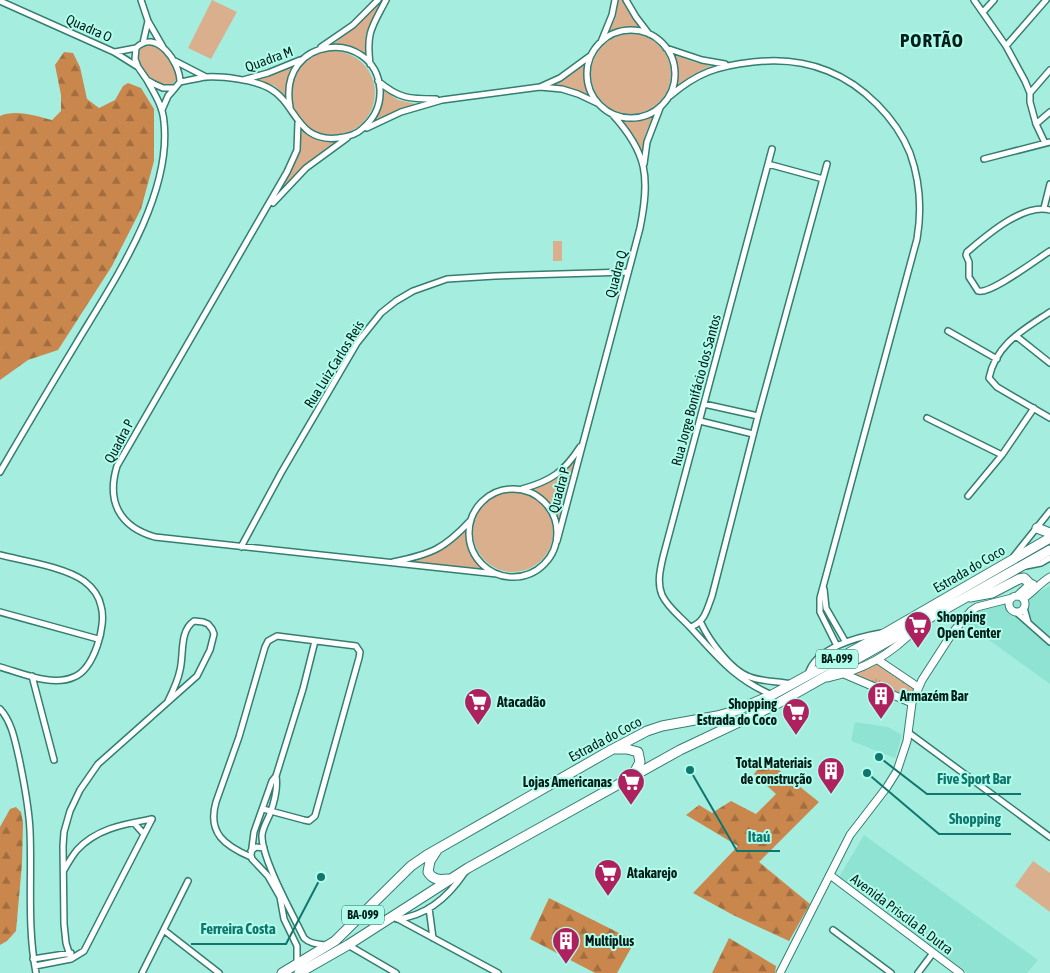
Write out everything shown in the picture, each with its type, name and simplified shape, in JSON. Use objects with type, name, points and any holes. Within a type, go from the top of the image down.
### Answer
[{"type":"highway","points":[[1037,528],[1050,533]]},
{"type":"highway","name":"Estrada do Coco","points":[[298,969],[361,917],[411,866],[438,848],[647,731],[662,726],[735,711],[772,695],[889,631],[1050,538]]},
{"type":"highway","name":"Estrada do Coco","points":[[282,973],[298,969],[348,945],[468,868],[680,750],[774,706],[1050,550]]},
{"type":"highway","points":[[965,598],[992,593],[1019,579],[1024,578],[1035,584]]},
{"type":"highway","points":[[611,750],[627,749],[638,752],[640,762],[631,777]]},
{"type":"highway","points":[[438,848],[430,861],[428,872],[431,877],[449,879]]},
{"type":"street","points":[[141,0],[148,20],[164,50]]},
{"type":"street","points":[[290,107],[289,81],[294,69],[303,58],[339,36],[378,0]]},
{"type":"street","points":[[370,64],[367,45],[369,34],[386,0]]},
{"type":"street","points":[[597,103],[590,92],[587,68],[591,56],[601,42],[612,15],[615,0]]},
{"type":"street","points":[[626,0],[650,35],[666,48],[702,60],[728,64],[766,60],[792,62],[828,71],[851,84],[873,101],[901,134],[910,153],[918,182],[920,219],[911,267],[823,586],[820,612],[836,646]]},
{"type":"street","points":[[974,0],[1006,46],[1030,93],[1030,102],[1036,124],[1048,142],[984,159]]},
{"type":"street","points":[[983,12],[994,0]]},
{"type":"street","points":[[1006,46],[1046,0]]},
{"type":"street","name":"Quadra O","points":[[0,1],[114,52],[138,67]]},
{"type":"street","points":[[0,472],[115,278],[140,232],[158,180],[163,160],[165,137],[162,110],[147,80],[138,67],[136,58],[136,48],[143,42],[148,20]]},
{"type":"street","points":[[601,42],[619,32],[635,31],[650,35]]},
{"type":"street","points":[[143,42],[152,42],[164,50],[178,68],[180,82]]},
{"type":"street","points":[[314,51],[336,47],[347,49],[357,53],[370,64],[375,72],[380,89],[380,101],[376,113],[359,132]]},
{"type":"street","name":"Quadra O","points":[[114,52],[136,48]]},
{"type":"street","points":[[666,48],[671,57],[675,76],[670,96]]},
{"type":"street","points":[[540,87],[560,78],[591,56]]},
{"type":"street","name":"Quadra M","points":[[242,80],[268,73],[303,58]]},
{"type":"street","points":[[174,61],[206,77]]},
{"type":"street","points":[[644,164],[646,142],[661,107],[670,96],[686,82],[728,64]]},
{"type":"street","points":[[1030,93],[1050,70]]},
{"type":"street","points":[[162,110],[168,96],[180,82],[206,77],[242,80],[269,88],[278,94],[306,130],[318,136],[332,139],[350,136]]},
{"type":"street","points":[[147,80],[163,88],[175,88]]},
{"type":"street","points":[[378,81],[389,91],[403,97],[442,100]]},
{"type":"street","points":[[267,209],[306,168],[350,136],[401,112],[442,100],[540,87],[562,89],[578,94],[597,103],[612,114],[624,118],[637,118],[650,114],[661,107]]},
{"type":"street","points":[[1036,124],[1050,112]]},
{"type":"street","name":"Quadra Q","points":[[582,445],[640,228],[646,197],[644,164],[632,140],[612,114]]},
{"type":"street","name":"Quadra P","points":[[298,122],[297,150],[267,209],[122,455],[117,466],[112,489],[115,500],[124,519],[132,528],[143,534],[174,540],[497,574]]},
{"type":"street","name":"Rua Jorge Bonifácio dos Santos","points":[[720,656],[702,642],[663,596],[659,586],[659,574],[772,149]]},
{"type":"street","points":[[768,164],[823,180]]},
{"type":"street","points":[[691,628],[700,623],[712,596],[753,434],[827,164]]},
{"type":"street","points":[[1050,184],[1047,209],[1023,213],[1015,217],[970,250],[966,255],[969,262],[969,277],[975,288],[980,292],[995,287],[1050,250]]},
{"type":"street","name":"Rua Luiz Carlos Reis","points":[[241,547],[281,473],[367,328],[396,301],[412,291],[446,280],[495,276],[628,272]]},
{"type":"street","points":[[1050,312],[1008,342],[997,359],[989,378],[991,382],[1050,418]]},
{"type":"street","points":[[948,331],[997,359]]},
{"type":"street","points":[[1016,336],[1050,362]]},
{"type":"street","points":[[704,404],[758,416]]},
{"type":"street","points":[[968,496],[1002,455],[1034,408]]},
{"type":"street","points":[[927,418],[1002,455]]},
{"type":"street","points":[[700,421],[753,434]]},
{"type":"street","points":[[388,563],[416,557],[442,547],[455,537],[485,499],[496,492],[520,489],[550,479],[571,461],[582,445]]},
{"type":"street","name":"Quadra P","points":[[557,541],[582,445]]},
{"type":"street","points":[[471,519],[469,532],[471,545],[477,557],[486,567],[497,574],[510,577],[523,576],[535,571],[545,564],[557,541],[555,518],[549,508],[536,496],[520,489]]},
{"type":"street","points":[[1012,560],[1050,511]]},
{"type":"street","points":[[0,555],[68,573],[86,582],[99,598],[102,608],[93,658],[76,677],[56,681],[0,667]]},
{"type":"street","points":[[1016,569],[1050,558]]},
{"type":"street","points":[[1050,577],[1035,584],[1010,603],[1013,610],[1050,642]]},
{"type":"street","points":[[780,973],[850,835],[888,787],[897,771],[908,732],[912,703],[918,687],[953,632],[977,607],[1017,598],[1025,604],[1024,608],[1029,622]]},
{"type":"street","points":[[994,603],[1021,612],[1024,608]]},
{"type":"street","points":[[822,604],[845,641]]},
{"type":"street","points":[[0,612],[98,638]]},
{"type":"street","points":[[71,960],[66,943],[64,924],[63,849],[64,832],[70,811],[80,790],[98,764],[168,701],[187,687],[197,676],[210,650],[214,634],[208,624],[194,621],[187,629],[178,680],[168,701]]},
{"type":"street","points":[[700,623],[720,656],[752,685],[772,695]]},
{"type":"street","points":[[819,680],[844,674],[878,660],[895,649],[921,623]]},
{"type":"street","points":[[807,676],[814,662],[845,641],[889,631]]},
{"type":"street","points":[[833,638],[841,633]]},
{"type":"street","points":[[263,809],[304,820],[309,820],[315,816],[359,658],[360,652],[356,646],[276,636],[268,641],[213,816],[218,835],[232,848],[251,854],[263,869],[280,897],[284,919],[296,946],[298,969]]},
{"type":"street","points":[[251,854],[252,840],[272,781],[276,776],[303,689],[315,641]]},
{"type":"street","points":[[878,660],[918,687]]},
{"type":"street","points":[[739,674],[751,678],[793,684]]},
{"type":"street","points":[[844,674],[912,703]]},
{"type":"street","points":[[32,676],[54,760]]},
{"type":"street","points":[[36,687],[40,678]]},
{"type":"street","points":[[178,680],[187,687]]},
{"type":"street","points":[[0,709],[9,721],[12,732],[21,770],[29,821],[30,929],[36,973]]},
{"type":"street","points":[[908,732],[1050,837]]},
{"type":"street","points":[[276,776],[277,786],[263,831],[264,848],[298,926],[308,942],[328,945]]},
{"type":"street","points":[[35,966],[71,960],[87,946],[152,819],[100,832],[76,851],[64,870]]},
{"type":"street","points":[[134,822],[144,834]]},
{"type":"street","points":[[251,854],[256,847],[264,848]]},
{"type":"street","points":[[63,849],[69,852],[76,851]]},
{"type":"street","points":[[263,869],[267,869],[270,865]]},
{"type":"street","points":[[384,921],[411,918],[429,908],[447,895],[468,868]]},
{"type":"street","name":"Avenida Priscila B. Dutra","points":[[830,875],[960,973]]},
{"type":"street","points":[[142,973],[165,931],[188,881]]},
{"type":"street","points":[[429,908],[433,938]]},
{"type":"street","points":[[398,919],[498,973]]},
{"type":"street","points":[[290,931],[298,926]]},
{"type":"street","points":[[833,930],[891,973]]},
{"type":"street","points":[[165,931],[219,973]]},
{"type":"street","points":[[64,961],[63,954],[66,943]]},
{"type":"street","points":[[348,945],[396,973]]},
{"type":"street","points":[[33,959],[70,953],[79,954]]},
{"type":"street","points":[[918,973],[933,953]]},
{"type":"shaded area","points":[[1050,586],[1050,684],[964,622],[978,609],[1039,592]]},
{"type":"shaded area","points":[[855,722],[888,727],[902,735],[895,758],[851,741]]},
{"type":"shaded area","points":[[864,835],[1038,960],[1027,973],[967,973],[839,877]]},
{"type":"green space","points":[[212,0],[237,12],[211,59],[188,48]]},
{"type":"green space","points":[[383,0],[366,33],[365,56],[350,48],[333,44],[360,23]]},
{"type":"green space","points":[[619,0],[623,0],[641,28],[623,28],[608,33],[615,19]]},
{"type":"green space","points":[[631,34],[646,37],[659,46],[668,59],[671,74],[668,89],[659,102],[646,111],[631,114],[616,111],[603,102],[594,89],[591,74],[594,59],[603,46],[616,37]]},
{"type":"green space","points":[[150,45],[165,53],[172,62],[177,78],[172,85],[158,83],[146,74],[142,67],[139,54],[141,47]]},
{"type":"green space","points":[[333,51],[349,54],[363,63],[372,77],[375,93],[372,109],[363,123],[349,132],[333,135],[317,132],[303,123],[294,109],[291,93],[294,77],[303,63],[317,54]]},
{"type":"green space","points":[[64,52],[73,53],[80,67],[87,99],[99,108],[115,100],[123,86],[128,83],[141,88],[154,109],[154,161],[141,209],[112,266],[58,350],[28,360],[0,380],[0,116],[19,113],[52,120],[61,111],[61,95],[55,65]]},
{"type":"green space","points":[[673,54],[711,66],[692,75],[677,86],[678,67]]},
{"type":"green space","points":[[585,63],[584,80],[589,96],[573,89],[551,85],[570,75]]},
{"type":"green space","points":[[294,65],[287,81],[286,97],[275,86],[256,80]]},
{"type":"green space","points":[[382,89],[398,100],[416,104],[374,120],[380,106]]},
{"type":"green space","points":[[653,116],[645,135],[641,154],[622,121],[639,121]]},
{"type":"green space","points":[[302,129],[318,139],[336,142],[308,163],[280,192],[299,154]]},
{"type":"green space","points":[[553,241],[562,241],[562,261],[553,261]]},
{"type":"green space","points":[[574,462],[558,521],[548,502],[541,495],[531,490],[553,481]]},
{"type":"green space","points":[[513,492],[528,495],[541,504],[550,517],[553,532],[550,547],[541,560],[528,569],[513,572],[498,569],[485,560],[476,547],[473,532],[476,517],[485,504],[498,495]]},
{"type":"green space","points":[[467,528],[471,551],[486,570],[411,563],[442,549]]},
{"type":"green space","points":[[878,664],[915,688],[910,700],[855,677],[855,673]]},
{"type":"green space","points":[[765,759],[819,802],[759,862],[810,904],[789,941],[733,915],[693,893],[738,846],[686,815],[699,805],[712,813],[731,801],[756,814],[776,794],[754,774]]},
{"type":"green space","points":[[16,807],[21,812],[23,823],[22,864],[16,931],[7,941],[0,945],[0,827],[10,809]]},
{"type":"green space","points":[[1033,861],[1050,873],[1050,912],[1015,886]]},
{"type":"green space","points":[[549,898],[635,941],[617,973],[595,973],[530,939]]},
{"type":"green space","points":[[729,938],[776,966],[775,973],[712,973]]},
{"type":"place","name":"Shopping Open Center","points":[[918,649]]},
{"type":"place","name":"Armazém Bar","points":[[881,720]]},
{"type":"place","name":"Atacadão","points":[[478,726]]},
{"type":"place","name":"Shopping Estrada do Coco","points":[[796,736]]},
{"type":"place","name":"Five Sport Bar","points":[[879,757]]},
{"type":"place","name":"Itaú","points":[[690,770]]},
{"type":"place","name":"Shopping","points":[[867,773]]},
{"type":"place","name":"Total Materiais de construção","points":[[831,795]]},
{"type":"place","name":"Lojas Americanas","points":[[631,806]]},
{"type":"place","name":"Ferreira Costa","points":[[321,877]]},
{"type":"place","name":"Atakarejo","points":[[608,897]]},
{"type":"place","name":"Multiplus","points":[[566,965]]},
{"type":"district","name":"PORTÃO","points":[[932,40]]}]
